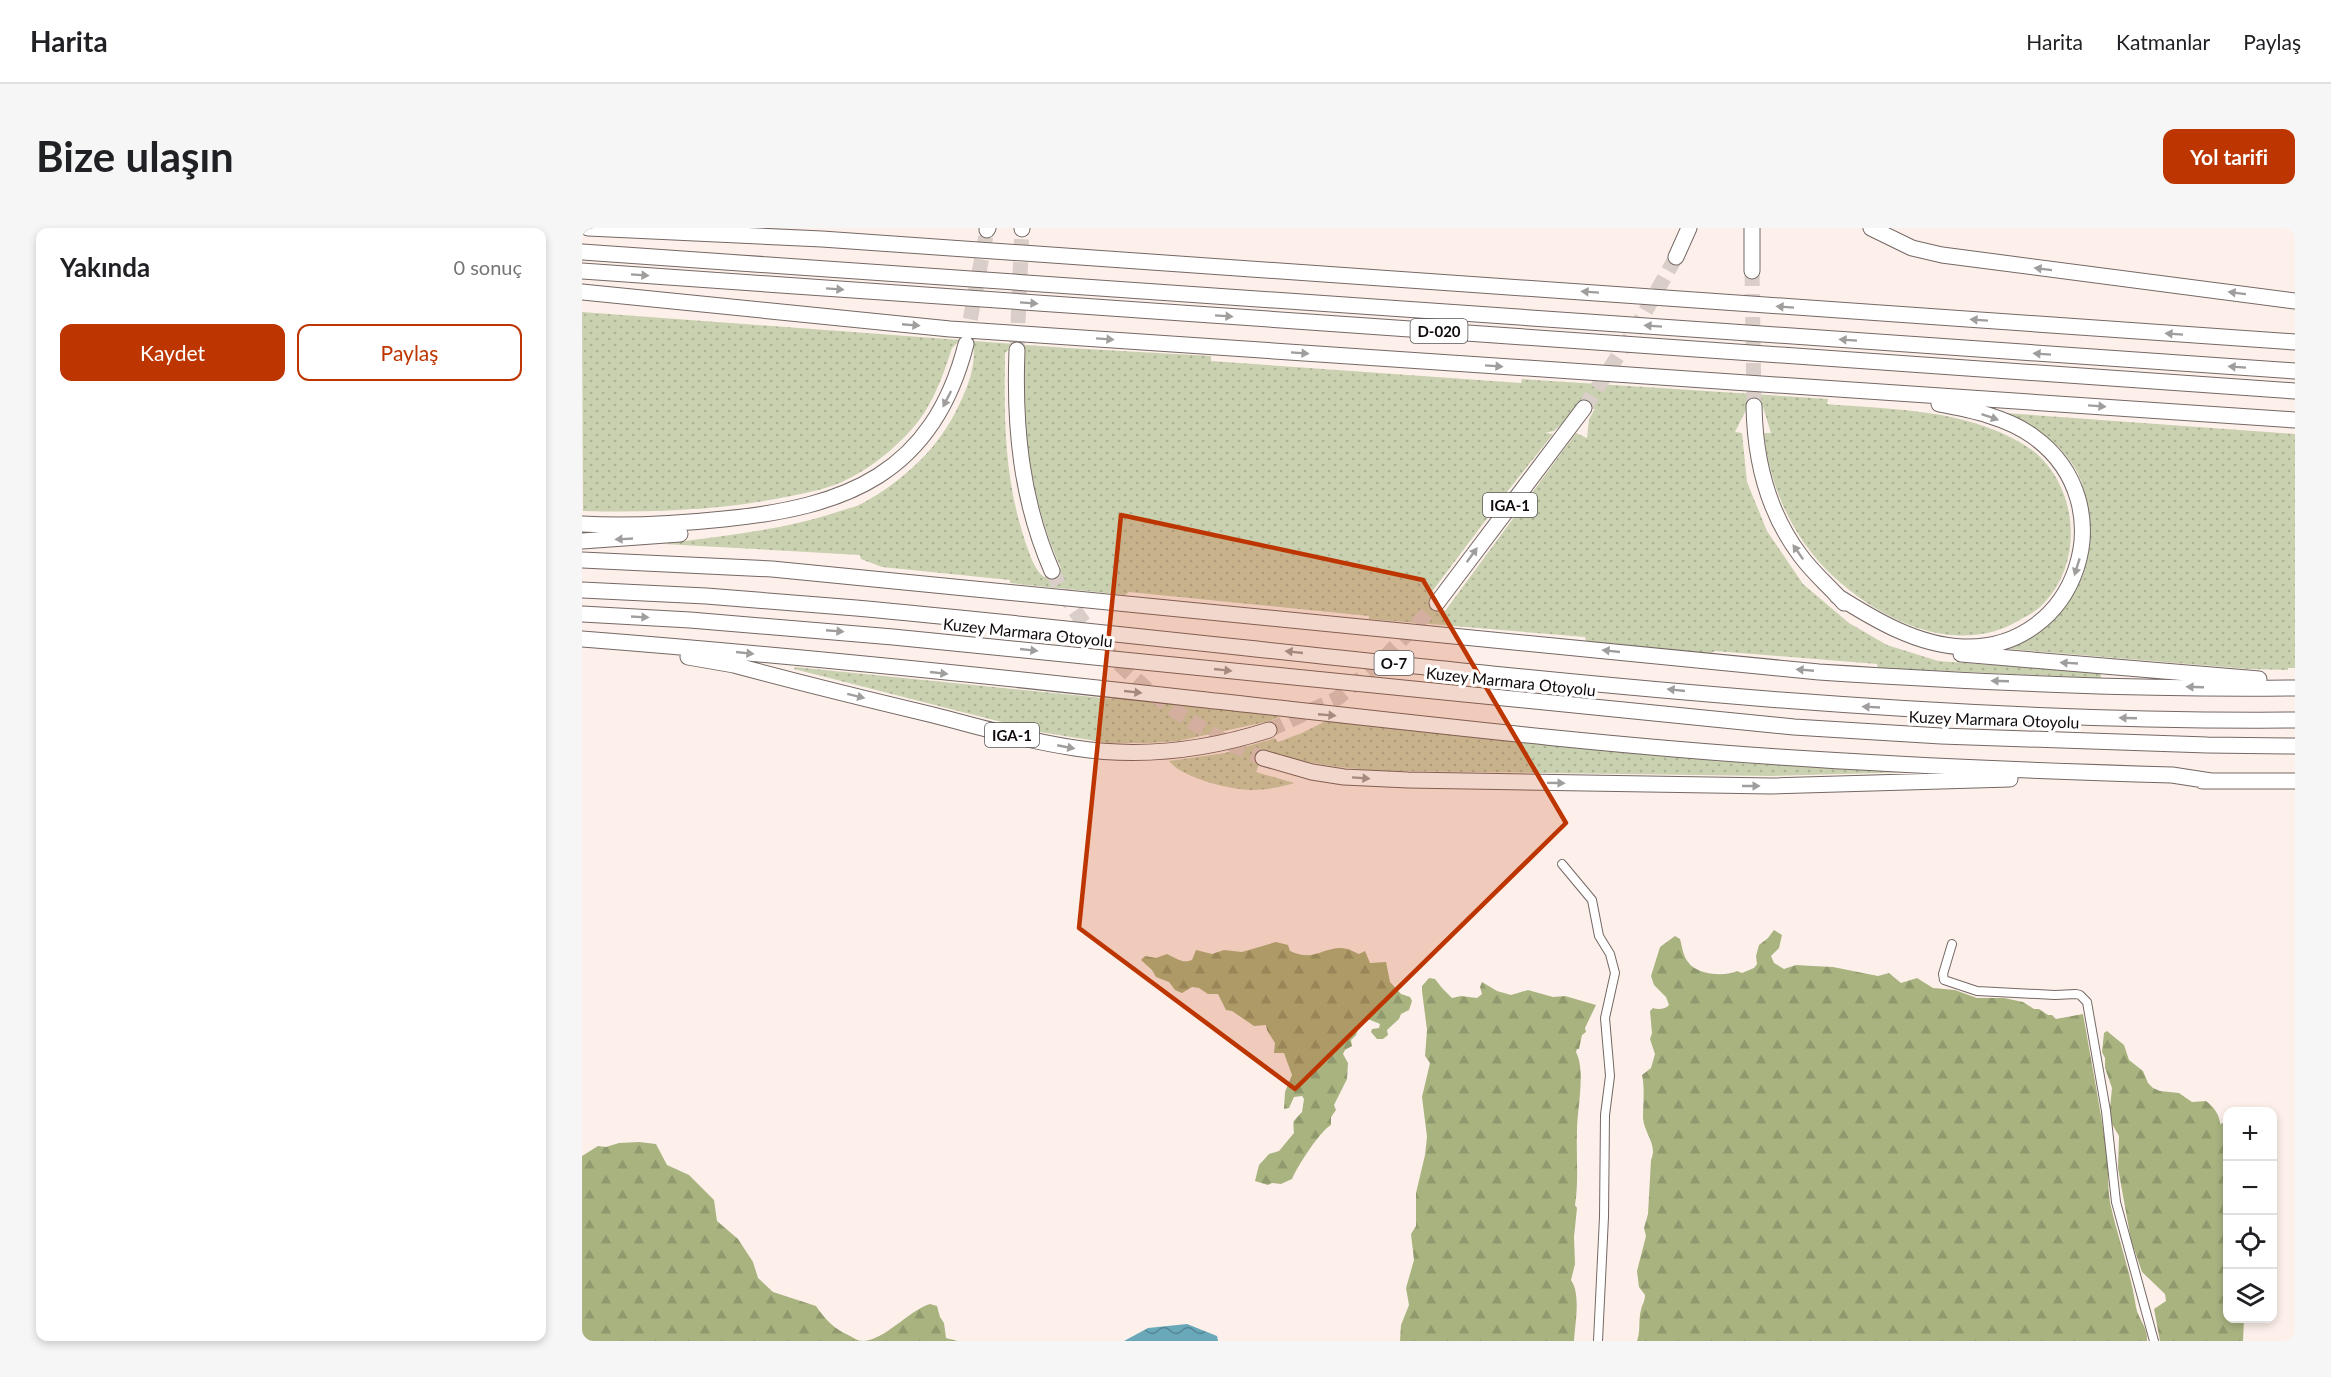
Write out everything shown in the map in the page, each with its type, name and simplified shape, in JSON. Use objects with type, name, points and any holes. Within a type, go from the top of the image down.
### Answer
[{"type":"highway","points":[[588,228],[822,239],[2295,342]]},
{"type":"highway","points":[[1676,257],[1689,228]]},
{"type":"highway","points":[[1752,228],[1752,271]]},
{"type":"highway","points":[[1871,228],[1912,248],[1942,255],[2295,301]]},
{"type":"highway","name":"D-020","points":[[582,252],[2295,371]]},
{"type":"highway","name":"D-020","points":[[582,271],[2295,391]]},
{"type":"highway","points":[[586,294],[950,329],[2295,420]]},
{"type":"highway","points":[[582,541],[660,536],[760,521],[809,510],[868,483],[891,468],[922,438],[935,420],[950,393],[966,344]]},
{"type":"highway","points":[[1017,350],[1017,422],[1022,466],[1032,515],[1052,571]]},
{"type":"highway","points":[[1746,384],[1760,388],[1918,400],[1977,412],[2018,427],[2032,435],[2053,454],[2074,487],[2081,509],[2083,537],[2074,576],[2053,610],[2014,637],[1990,645],[1963,647],[1941,644],[1900,631],[1866,614],[1838,596]]},
{"type":"highway","points":[[1754,405],[1755,440],[1760,467],[1777,517],[1800,555],[1848,608],[1880,628],[1918,644],[1956,654],[2209,676],[2295,679]]},
{"type":"highway","name":"IGA-1","points":[[1437,603],[1584,408]]},
{"type":"highway","points":[[582,524],[657,525],[737,518],[800,507],[845,494]]},
{"type":"highway","points":[[582,560],[772,568],[1819,672],[1993,681],[2295,688]]},
{"type":"highway","name":"Kuzey Marmara Otoyolu","points":[[582,590],[706,596],[878,610],[1831,705],[2208,720],[2295,720]]},
{"type":"highway","name":"Kuzey Marmara Otoyolu","points":[[582,614],[711,621],[894,637],[1794,727],[1941,736],[2295,746]]},
{"type":"highway","points":[[582,639],[894,668],[1312,713],[1724,752],[1902,765],[2172,775],[2211,781]]},
{"type":"highway","name":"IGA-1","points":[[582,647],[704,659],[1023,738],[1093,751],[1165,751],[1220,743],[1269,730]]},
{"type":"highway","points":[[1263,758],[1312,772],[1344,777],[1420,781],[1771,786],[1991,779],[2173,783],[2295,781]]},
{"type":"street","points":[[1562,864],[1592,900],[1599,936],[1610,954],[1615,973],[1605,1018],[1610,1076],[1605,1114],[1604,1217],[1598,1341]]},
{"type":"street","points":[[1952,944],[1943,974],[1944,980],[1977,991],[2076,994],[2087,1002],[2106,1111],[2116,1202],[2154,1341]]},
{"type":"highlighted area","points":[[1121,515],[1423,580],[1566,823],[1295,1089],[1079,928]]},
{"type":"green space","points":[[582,312],[1068,348],[1211,356],[1211,361],[1521,383],[1522,379],[1828,399],[1827,404],[1895,409],[1964,420],[1985,426],[2026,446],[2051,469],[2061,487],[2068,506],[2071,526],[2070,547],[2066,567],[2045,602],[2032,613],[2001,629],[1978,635],[1956,635],[1932,632],[1910,625],[1867,603],[1848,589],[1815,557],[1801,539],[1780,499],[1773,478],[1764,433],[1771,433],[1763,407],[1748,406],[1735,432],[1742,433],[1747,482],[1767,531],[1803,584],[1849,623],[1887,645],[1938,661],[2101,673],[2101,678],[1878,668],[1877,664],[1715,651],[1711,653],[1586,641],[1585,637],[1369,619],[1369,616],[1129,592],[1125,595],[1010,583],[1010,580],[882,567],[861,559],[860,555],[664,544],[790,525],[861,504],[875,496],[903,476],[927,453],[947,427],[959,405],[970,379],[974,353],[973,344],[958,342],[952,348],[931,401],[912,429],[874,463],[841,482],[791,496],[714,507],[662,511],[583,511]],"holes":[[[1010,348],[1034,488],[1050,542],[1061,568],[1044,577],[1034,565],[1025,541],[1009,471],[1005,425],[1005,353]],[[1579,408],[1595,409],[1589,419],[1587,438],[1576,433],[1445,611],[1431,600],[1431,593],[1553,434],[1545,433],[1554,431]]]},
{"type":"green space","points":[[2006,413],[2295,434],[2295,668],[2288,668],[2288,670],[2248,669],[2009,649],[2047,625],[2074,593],[2083,574],[2090,532],[2084,489],[2070,460],[2046,436]]},
{"type":"green space","points":[[795,667],[1113,699],[1115,696],[1280,716],[1270,721],[1178,741],[1108,743],[1040,732],[794,669]]},
{"type":"green space","points":[[1330,719],[1916,772],[1772,776],[1393,771],[1328,765],[1264,750],[1256,772],[1294,783],[1252,790],[1232,788],[1195,778],[1184,773],[1169,761],[1225,753],[1275,738],[1278,742]]},
{"type":"green space","points":[[1774,930],[1782,935],[1779,948],[1771,956],[1774,963],[1784,969],[1796,965],[1833,967],[1878,976],[1889,973],[1901,983],[1917,978],[1933,988],[1955,990],[1977,998],[2004,998],[2023,1002],[2056,1019],[2083,1014],[2107,1153],[2111,1207],[2137,1311],[2146,1331],[2147,1341],[1637,1341],[1645,1295],[1639,1287],[1637,1271],[1646,1236],[1644,1228],[1648,1214],[1653,1155],[1652,1144],[1643,1118],[1642,1075],[1651,1068],[1655,1054],[1650,1039],[1652,1033],[1650,1011],[1653,1008],[1662,1009],[1669,1005],[1666,997],[1654,985],[1651,976],[1660,947],[1675,936],[1680,939],[1686,960],[1698,970],[1711,974],[1737,971],[1742,973],[1754,968],[1757,964],[1756,956],[1759,945]]},
{"type":"green space","points":[[1276,942],[1288,945],[1290,951],[1305,955],[1341,948],[1359,954],[1365,951],[1370,963],[1386,962],[1390,982],[1401,994],[1410,997],[1412,1001],[1409,1010],[1401,1014],[1387,1030],[1388,1035],[1383,1039],[1377,1039],[1371,1032],[1372,1029],[1379,1028],[1380,1024],[1368,1019],[1361,1021],[1356,1035],[1351,1040],[1352,1046],[1343,1054],[1348,1063],[1347,1079],[1334,1105],[1336,1110],[1331,1117],[1331,1125],[1315,1142],[1292,1179],[1281,1184],[1268,1185],[1255,1181],[1259,1165],[1269,1154],[1279,1151],[1294,1133],[1294,1121],[1302,1112],[1304,1099],[1302,1096],[1294,1097],[1289,1108],[1284,1109],[1285,1092],[1292,1075],[1284,1053],[1274,1053],[1275,1043],[1266,1025],[1254,1026],[1232,1011],[1226,1010],[1218,994],[1208,994],[1199,988],[1192,987],[1182,993],[1175,990],[1169,982],[1156,977],[1141,960],[1145,956],[1156,958],[1167,954],[1179,960],[1188,961],[1192,960],[1196,950],[1212,954],[1224,950],[1242,952]]},
{"type":"green space","points":[[1429,978],[1435,979],[1452,998],[1461,996],[1477,998],[1482,994],[1480,987],[1482,982],[1497,991],[1511,995],[1528,990],[1553,997],[1565,996],[1596,1005],[1576,1052],[1581,1080],[1577,1131],[1575,1264],[1571,1280],[1577,1301],[1574,1341],[1400,1341],[1401,1325],[1409,1305],[1406,1288],[1414,1260],[1411,1234],[1416,1226],[1416,1193],[1427,1137],[1422,1097],[1430,1063],[1425,1056],[1427,1030],[1422,986]]},
{"type":"green space","points":[[2107,1031],[2124,1045],[2129,1060],[2143,1071],[2153,1088],[2179,1093],[2192,1102],[2206,1101],[2216,1111],[2220,1124],[2223,1123],[2223,1323],[2244,1323],[2243,1341],[2160,1341],[2154,1309],[2166,1301],[2165,1294],[2142,1272],[2131,1240],[2118,1168],[2119,1136],[2112,1124],[2110,1108],[2112,1088],[2102,1052],[2104,1033]]},
{"type":"green space","points":[[639,1142],[656,1144],[667,1165],[689,1175],[714,1200],[717,1221],[738,1239],[753,1262],[758,1278],[773,1292],[816,1306],[835,1327],[863,1341],[582,1341],[582,1156],[598,1146]]},
{"type":"green space","points":[[930,1304],[937,1306],[944,1323],[946,1338],[958,1341],[863,1341],[880,1336]]},
{"type":"water","points":[[1187,1324],[1217,1336],[1218,1341],[1124,1341],[1148,1328]]},
{"type":"tunnel","points":[[1017,346],[1022,229]]},
{"type":"tunnel","points":[[966,342],[987,230]]},
{"type":"tunnel","points":[[1584,408],[1635,330],[1676,257]]},
{"type":"tunnel","points":[[1752,271],[1754,406]]},
{"type":"tunnel","points":[[1052,571],[1069,602],[1090,631],[1140,683],[1199,727],[1263,758]]},
{"type":"tunnel","points":[[1269,730],[1338,698],[1379,663],[1437,603]]}]
